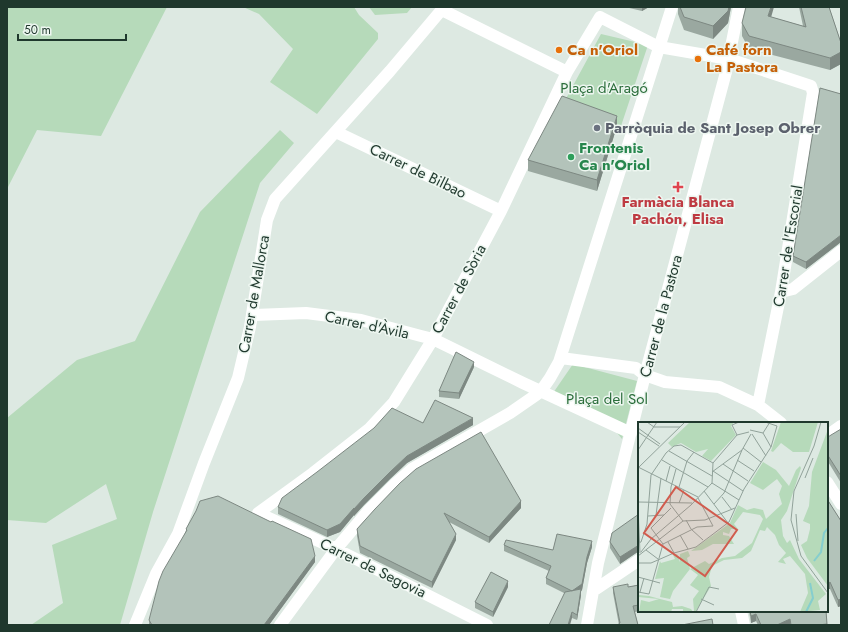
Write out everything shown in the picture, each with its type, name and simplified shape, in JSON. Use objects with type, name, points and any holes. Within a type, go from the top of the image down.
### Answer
[{"type":"street","points":[[280,625],[336,550],[369,510],[395,484],[412,469],[510,413],[541,391],[550,378],[559,362],[672,7]]},
{"type":"street","name":"Carrer de la Pastora","points":[[587,625],[598,563],[645,375],[729,59],[739,7]]},
{"type":"street","points":[[443,8],[567,72]]},
{"type":"street","name":"Carrer de Mallorca","points":[[135,625],[156,574],[178,534],[204,463],[238,378],[250,327],[267,220],[275,199],[390,71],[443,8]]},
{"type":"street","points":[[599,12],[659,47],[729,59]]},
{"type":"street","name":"Carrer de Sòria","points":[[258,513],[313,473],[369,429],[394,402],[433,338],[501,211],[567,72],[599,12]]},
{"type":"street","name":"Carrer de l'Escorial","points":[[729,59],[811,86],[813,93],[781,292],[758,405]]},
{"type":"street","name":"Carrer de Bilbao","points":[[336,132],[501,211]]},
{"type":"street","points":[[781,292],[793,289],[841,251]]},
{"type":"street","name":"Carrer d'Àvila","points":[[252,315],[306,313],[360,320],[433,338],[541,391]]},
{"type":"street","points":[[560,358],[636,368],[645,375],[665,382],[719,387],[758,405],[780,422]]},
{"type":"street","points":[[541,391],[631,433]]},
{"type":"street","points":[[828,435],[841,426]]},
{"type":"street","points":[[828,484],[841,504]]},
{"type":"street","name":"Carrer de Segovia","points":[[258,513],[487,625]]},
{"type":"street","points":[[593,591],[638,561]]},
{"type":"street","points":[[741,612],[744,625]]},
{"type":"green space","points":[[7,7],[167,7],[101,136],[37,130],[7,189]]},
{"type":"green space","points":[[243,7],[354,7],[359,15],[378,33],[378,39],[317,114],[270,82],[293,49],[259,14]]},
{"type":"green space","points":[[369,7],[412,7],[407,13],[375,15]]},
{"type":"green space","name":"Plaça d'Aragó","points":[[601,34],[648,45],[621,126],[562,106]]},
{"type":"green space","points":[[280,130],[294,143],[260,183],[153,512],[120,625],[31,625],[63,603],[52,545],[117,519],[106,484],[46,523],[7,520],[7,418],[77,360],[135,341],[200,212]]},
{"type":"green space","name":"Plaça del Sol","points":[[573,364],[637,381],[622,439],[614,429],[551,396]]},
{"type":"building","points":[[680,7],[729,7],[728,11],[713,26],[684,17]]},
{"type":"building","points":[[746,7],[771,7],[768,16],[806,27],[801,7],[829,7],[841,43],[841,52],[830,58],[749,36],[742,23]]},
{"type":"building","points":[[820,88],[841,94],[841,235],[806,262],[793,256]]},
{"type":"building","points":[[562,96],[617,116],[597,180],[528,160]]},
{"type":"building","points":[[456,352],[474,362],[459,393],[439,391]]},
{"type":"building","points":[[435,400],[473,418],[407,456],[354,508],[340,524],[327,530],[278,507],[282,498],[374,428],[392,408],[423,423]]},
{"type":"building","points":[[841,429],[841,476],[828,456],[828,437]]},
{"type":"building","points":[[481,432],[521,501],[489,537],[444,513],[456,534],[432,582],[360,546],[357,529],[400,483],[416,469]]},
{"type":"building","points":[[218,496],[271,522],[272,521],[311,539],[315,556],[264,625],[152,625],[149,620],[163,571],[187,530],[186,529],[200,501]]},
{"type":"building","points":[[828,501],[841,521],[841,599],[838,600],[830,582],[829,583]]},
{"type":"building","points":[[638,515],[638,546],[620,557],[610,542],[612,533]]},
{"type":"building","points":[[557,534],[592,541],[587,557],[582,584],[572,591],[546,578],[551,566],[504,545],[506,540],[553,550]]},
{"type":"building","points":[[491,572],[508,581],[493,612],[475,602]]},
{"type":"building","points":[[628,584],[628,587],[638,585],[638,605],[633,606],[638,625],[620,625],[613,587]]},
{"type":"building","points":[[581,589],[577,615],[572,612],[568,625],[549,625],[565,592]]},
{"type":"building","points":[[750,612],[826,612],[827,624],[791,625],[790,619],[777,625],[761,625],[756,614],[751,616]]},
{"type":"building","points":[[712,619],[713,625],[682,625]]},
{"type":"place","name":"Ca n'Oriol","points":[[559,50]]},
{"type":"place","name":"Café forn La Pastora","points":[[698,59]]},
{"type":"place","name":"Parròquia de Sant Josep Obrer","points":[[597,128]]},
{"type":"place","name":"Frontenis Ca n'Oriol","points":[[571,157]]},
{"type":"place","name":"Farmàcia Blanca Pachón, Elisa","points":[[678,187]]}]
